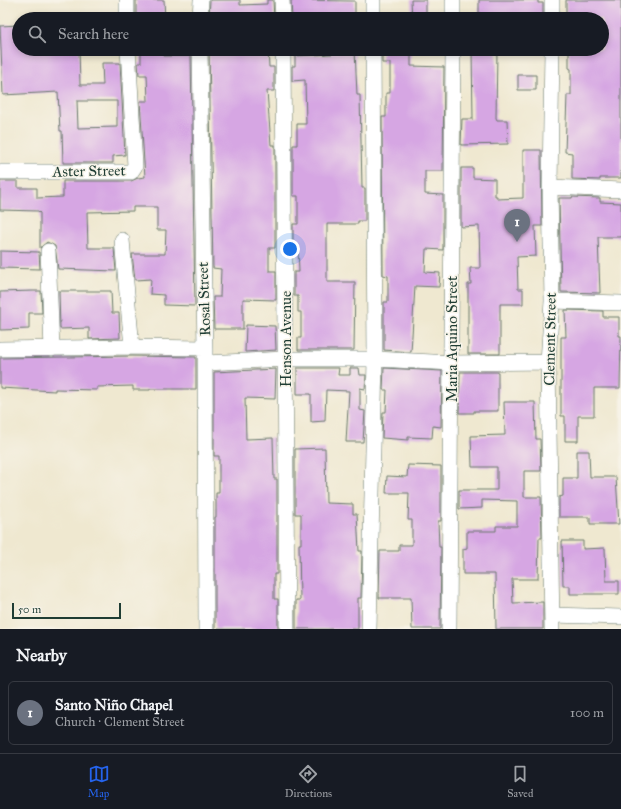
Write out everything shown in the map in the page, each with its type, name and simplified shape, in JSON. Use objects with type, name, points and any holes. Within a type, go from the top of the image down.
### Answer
[{"type":"street","points":[[127,0],[127,12]]},
{"type":"street","points":[[200,0],[200,12]]},
{"type":"street","points":[[282,0],[283,12]]},
{"type":"street","points":[[373,0],[373,12]]},
{"type":"street","points":[[453,0],[453,12]]},
{"type":"street","points":[[552,0],[552,12]]},
{"type":"street","name":"Aster Street","points":[[0,172],[131,172],[135,166],[128,56]]},
{"type":"street","name":"Rosal Street","points":[[200,56],[207,548],[206,629]]},
{"type":"street","name":"Henson Avenue","points":[[283,56],[287,629]]},
{"type":"street","points":[[369,629],[375,359],[373,56]]},
{"type":"street","name":"Maria Aquino Street","points":[[450,629],[453,56]]},
{"type":"street","name":"Clement Street","points":[[552,56],[550,187],[552,301],[548,362],[552,622]]},
{"type":"street","points":[[550,187],[621,190]]},
{"type":"street","points":[[122,240],[132,347]]},
{"type":"street","points":[[48,251],[52,349]]},
{"type":"street","points":[[552,301],[621,303]]},
{"type":"street","points":[[0,349],[132,347],[205,355],[286,359],[375,359],[452,363],[548,362]]},
{"type":"street","points":[[552,622],[621,618]]},
{"type":"building","points":[[136,0],[164,0],[165,12],[136,12]]},
{"type":"building","points":[[210,0],[240,0],[240,5],[267,4],[267,0],[273,0],[274,12],[209,12]]},
{"type":"building","points":[[291,0],[355,1],[355,12],[292,12]]},
{"type":"building","points":[[411,0],[426,0],[426,12],[412,12]]},
{"type":"building","points":[[479,0],[538,0],[538,3],[543,3],[543,12],[479,12]]},
{"type":"building","points":[[566,0],[621,0],[621,178],[600,178],[600,180],[572,179],[572,153],[565,152],[567,95],[571,95],[571,69],[569,68],[569,56],[609,56],[609,12],[566,12]]},
{"type":"building","points":[[12,25],[12,56],[79,56],[80,85],[103,85],[102,63],[120,63],[125,155],[113,156],[113,163],[63,163],[62,131],[60,131],[58,92],[3,95],[0,26]],"holes":[[[77,101],[117,101],[117,127],[78,128]]]},
{"type":"building","points":[[141,56],[191,56],[195,306],[164,305],[164,295],[150,294],[151,279],[135,280],[132,254],[165,254],[166,230],[157,230],[157,207],[133,207],[133,211],[87,212],[88,248],[114,248],[116,271],[58,269],[55,246],[47,242],[40,248],[40,213],[38,211],[0,210],[0,181],[18,181],[18,188],[37,188],[37,198],[63,197],[63,181],[131,181],[145,177],[140,101],[148,101],[147,75],[139,75],[138,63],[141,63]]},
{"type":"building","points":[[209,56],[268,56],[269,67],[274,67],[274,91],[267,91],[271,145],[275,145],[275,248],[269,248],[269,271],[276,271],[276,300],[243,299],[243,329],[214,329],[213,297],[220,297],[221,269],[213,268]]},
{"type":"building","points":[[295,56],[355,56],[357,95],[360,95],[362,188],[365,188],[365,221],[358,221],[358,224],[327,224],[327,282],[355,282],[354,350],[298,350],[298,338],[301,338],[301,312],[298,312],[298,296],[294,296],[294,272],[299,272],[298,248],[293,248],[293,224],[298,224],[298,196],[293,196],[293,145],[297,145],[297,124],[306,124],[305,80],[292,81],[292,66],[295,66]]},
{"type":"building","points":[[382,56],[411,56],[411,66],[444,67],[443,171],[425,171],[425,194],[443,195],[443,250],[426,249],[425,272],[440,273],[439,287],[415,286],[411,352],[384,350],[384,302],[388,302],[388,276],[383,275],[382,117],[386,117],[386,93],[390,93],[390,63],[382,63]]},
{"type":"building","points":[[472,56],[497,56],[496,118],[497,120],[507,120],[508,144],[461,145],[462,119],[473,119]]},
{"type":"building","points":[[518,75],[536,75],[536,90],[518,90]]},
{"type":"building","points":[[523,150],[541,150],[542,226],[535,226],[536,256],[517,257],[518,289],[523,289],[523,304],[500,304],[500,354],[468,354],[468,284],[471,284],[470,268],[480,268],[479,226],[461,227],[461,168],[473,168],[473,178],[495,179],[495,196],[497,196],[497,199],[523,198]]},
{"type":"building","points":[[559,198],[600,198],[600,202],[621,203],[621,237],[598,237],[600,293],[561,292]]},
{"type":"building","points":[[0,251],[39,252],[40,269],[0,268]]},
{"type":"building","points":[[41,291],[42,313],[29,313],[29,329],[0,330],[0,292]]},
{"type":"building","points":[[59,291],[111,291],[112,313],[119,313],[120,338],[89,339],[89,328],[60,329]]},
{"type":"building","points":[[565,310],[603,311],[603,317],[619,317],[619,336],[621,336],[620,388],[594,388],[594,416],[578,416],[578,441],[565,441],[565,416],[561,416],[561,337],[566,337]]},
{"type":"building","points":[[246,325],[275,326],[276,350],[245,352]]},
{"type":"building","points":[[132,356],[196,357],[196,389],[133,390],[133,386],[97,387],[97,390],[55,389],[55,391],[0,388],[0,358]]},
{"type":"building","points":[[297,368],[339,368],[338,375],[350,375],[350,368],[359,368],[360,375],[366,375],[365,389],[360,388],[360,410],[365,411],[363,442],[346,442],[349,391],[326,390],[325,421],[311,422],[311,394],[297,394]]},
{"type":"building","points":[[384,368],[442,371],[441,427],[433,426],[432,438],[408,437],[408,440],[382,438],[383,412],[386,412],[387,390],[383,390]]},
{"type":"building","points":[[276,369],[275,399],[245,398],[246,439],[273,438],[274,479],[277,479],[277,574],[274,574],[274,599],[278,599],[278,629],[215,629],[215,517],[216,493],[219,493],[219,456],[214,456],[214,372]]},
{"type":"building","points":[[460,372],[498,372],[498,411],[474,411],[474,413],[459,413]]},
{"type":"building","points":[[504,402],[535,402],[536,439],[540,439],[541,471],[524,471],[524,497],[541,497],[542,538],[539,538],[538,579],[512,579],[513,603],[543,602],[543,629],[496,629],[495,574],[463,574],[463,549],[467,548],[467,531],[496,531],[496,526],[517,526],[517,501],[482,500],[482,508],[459,509],[459,490],[497,490],[497,467],[472,467],[471,436],[505,435]]},
{"type":"building","points":[[325,448],[326,503],[353,504],[353,514],[357,514],[359,551],[362,551],[361,598],[358,598],[358,629],[296,629],[296,600],[300,600],[299,544],[301,544],[301,514],[295,514],[295,449]]},
{"type":"building","points":[[577,451],[589,451],[590,477],[616,477],[619,524],[590,524],[590,517],[559,517],[559,497],[563,496],[563,478],[577,478]]},
{"type":"building","points":[[408,465],[441,466],[441,521],[438,521],[439,547],[441,547],[440,629],[412,629],[411,598],[379,598],[380,551],[399,551],[399,545],[412,545],[412,520],[408,520],[409,493],[386,493],[387,476],[407,477]]},
{"type":"building","points":[[562,541],[583,541],[583,549],[605,548],[606,581],[619,581],[619,594],[570,594],[570,586],[563,586]]},
{"type":"place","name":"Santo Niño Chapel","points":[[517,242]]}]
